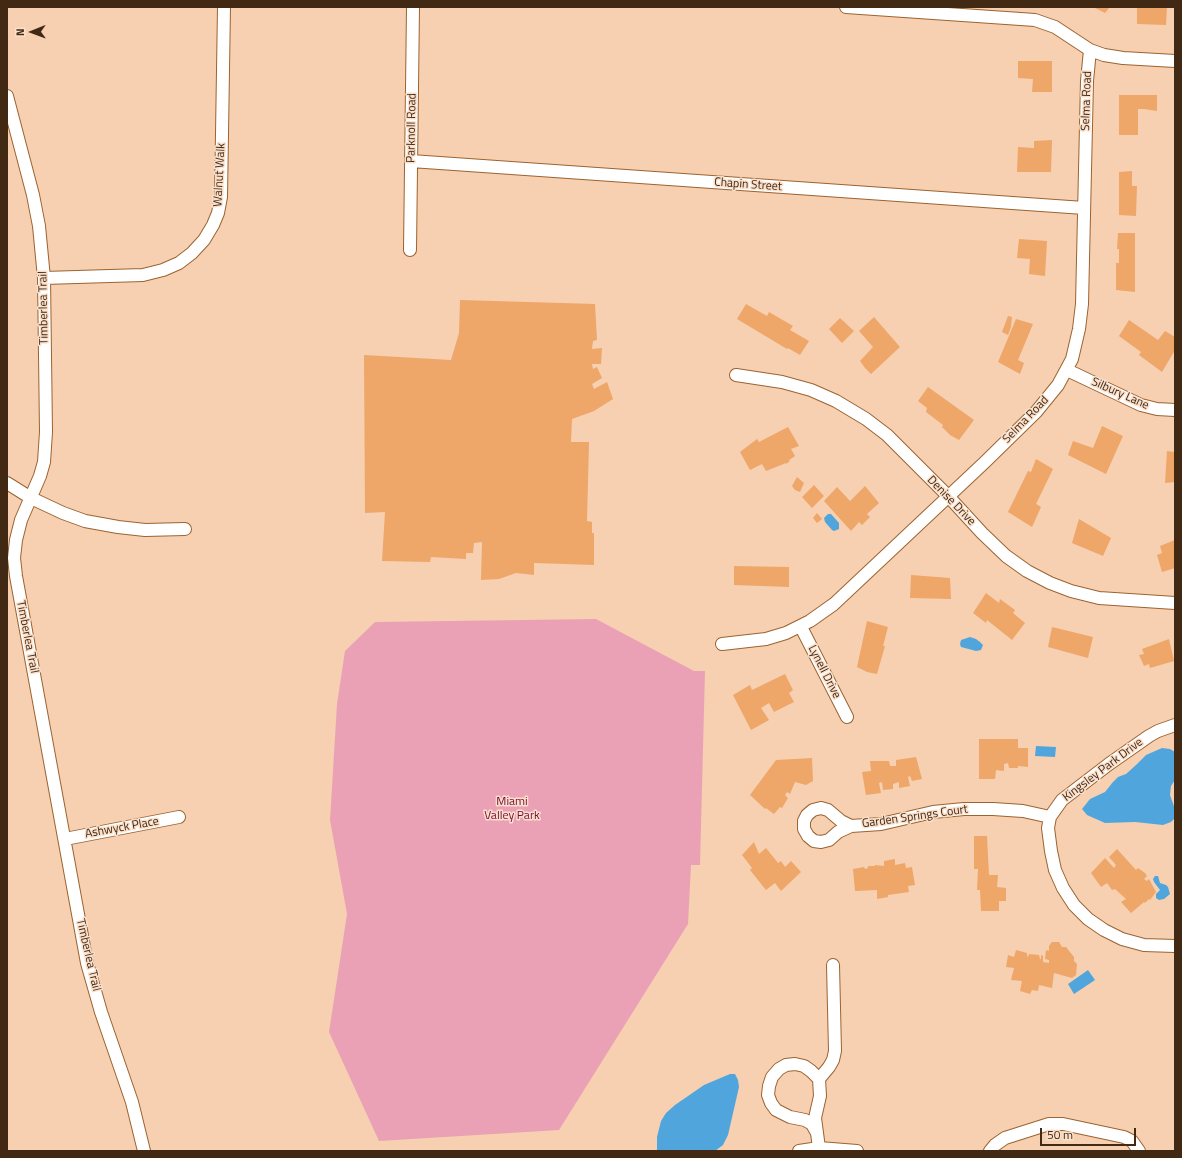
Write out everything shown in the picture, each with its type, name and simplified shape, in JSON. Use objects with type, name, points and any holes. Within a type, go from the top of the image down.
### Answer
[{"type":"street","name":"Walnut Walk","points":[[44,278],[143,275],[163,270],[179,262],[192,253],[204,240],[218,213],[221,197],[224,7]]},
{"type":"street","name":"Parknoll Road","points":[[410,250],[413,7]]},
{"type":"street","points":[[846,7],[1040,21],[1055,27],[1090,50],[1104,55],[1123,58],[1175,61]]},
{"type":"street","name":"Selma Road","points":[[722,644],[766,639],[786,634],[801,627],[834,604],[1036,412],[1058,385],[1072,359],[1079,329],[1082,304],[1087,81],[1090,50]]},
{"type":"street","name":"Timberlea Trail","points":[[7,96],[33,194],[39,226],[44,278],[46,432],[44,462],[40,476],[21,520],[16,540],[14,558],[16,576],[87,963],[101,1012],[132,1102],[144,1151]]},
{"type":"street","name":"Chapin Street","points":[[412,161],[1084,208]]},
{"type":"street","name":"Silbury Lane","points":[[1067,370],[1141,405],[1157,409],[1175,410]]},
{"type":"street","name":"Denise Drive","points":[[736,375],[782,382],[811,390],[836,401],[866,419],[888,436],[1006,556],[1027,571],[1050,583],[1071,591],[1100,598],[1175,603]]},
{"type":"street","points":[[7,483],[31,498],[84,521],[145,530],[185,529]]},
{"type":"street","name":"Lynell Drive","points":[[801,627],[847,717]]},
{"type":"street","name":"Kingsley Park Drive","points":[[1050,817],[1062,800],[1109,764],[1149,736],[1175,725]]},
{"type":"street","name":"Garden Springs Court","points":[[851,826],[881,824],[933,812],[964,809],[993,808],[1023,811],[1050,817]]},
{"type":"street","points":[[1050,817],[1048,828],[1050,851],[1055,870],[1063,888],[1077,908],[1088,919],[1104,930],[1122,939],[1144,944],[1175,946]]},
{"type":"street","name":"Ashwyck Place","points":[[65,838],[179,818]]},
{"type":"street","points":[[819,1079],[834,1060],[833,965]]},
{"type":"street","points":[[816,1133],[812,1124],[805,1120],[784,1115],[776,1110],[770,1099],[768,1086],[772,1077],[786,1065],[794,1064],[804,1066],[819,1079],[820,1096],[815,1118],[819,1148]]},
{"type":"street","points":[[990,1151],[995,1145],[1005,1138],[1049,1124],[1063,1124],[1124,1137],[1132,1141],[1139,1151]]},
{"type":"street","points":[[799,1151],[819,1148],[857,1151]]},
{"type":"green space","name":"Miami Valley Park","points":[[596,619],[694,671],[705,671],[700,865],[691,865],[688,924],[559,1130],[379,1141],[329,1032],[347,914],[330,820],[337,704],[345,651],[375,622]]},
{"type":"water","points":[[828,514],[831,514],[839,523],[839,529],[834,531],[832,530],[825,522],[824,518]]},
{"type":"water","points":[[970,637],[976,639],[983,645],[981,650],[976,651],[961,647],[961,640]]},
{"type":"water","points":[[1036,746],[1056,747],[1055,757],[1035,756]]},
{"type":"water","points":[[1162,748],[1170,749],[1175,752],[1175,780],[1171,786],[1170,795],[1175,809],[1175,818],[1171,822],[1163,825],[1135,822],[1105,823],[1087,815],[1082,809],[1090,799],[1105,792],[1118,777],[1126,774],[1146,755]]},
{"type":"water","points":[[1155,876],[1158,876],[1160,883],[1168,887],[1170,894],[1164,899],[1159,900],[1156,898],[1156,894],[1160,890],[1154,882],[1153,879]]},
{"type":"water","points":[[1088,970],[1095,980],[1074,994],[1068,984]]},
{"type":"water","points":[[730,1074],[735,1074],[739,1087],[728,1135],[723,1145],[715,1151],[657,1151],[657,1137],[661,1121],[666,1113],[704,1085]]},
{"type":"building","points":[[1093,7],[1110,7],[1105,13]]},
{"type":"building","points":[[1137,7],[1167,7],[1166,25],[1137,24]]},
{"type":"building","points":[[1018,61],[1052,61],[1052,92],[1032,92],[1033,79],[1018,78]]},
{"type":"building","points":[[1119,95],[1157,95],[1157,111],[1138,109],[1138,135],[1119,135]]},
{"type":"building","points":[[1052,140],[1051,172],[1017,172],[1018,147],[1034,148],[1034,141]]},
{"type":"building","points":[[1132,171],[1132,186],[1137,186],[1136,216],[1119,215],[1119,172]]},
{"type":"building","points":[[1118,233],[1135,233],[1135,292],[1116,290],[1116,263],[1119,263],[1119,249],[1117,249]]},
{"type":"building","points":[[1019,239],[1047,241],[1045,276],[1029,274],[1030,259],[1017,258]]},
{"type":"building","points":[[460,300],[595,304],[597,340],[593,341],[592,349],[602,348],[601,364],[592,364],[593,369],[597,367],[602,378],[592,384],[594,389],[607,382],[613,399],[594,411],[572,419],[571,442],[589,442],[587,521],[592,522],[592,533],[594,533],[594,565],[534,563],[534,575],[516,573],[499,579],[481,580],[482,542],[474,543],[473,553],[466,553],[466,559],[431,557],[430,562],[382,561],[385,512],[365,513],[364,355],[451,360],[459,333]]},
{"type":"building","points":[[746,304],[767,316],[769,312],[793,326],[790,330],[809,341],[800,355],[788,348],[787,349],[737,319]]},
{"type":"building","points":[[1008,316],[1012,317],[1008,335],[1002,332]]},
{"type":"building","points":[[874,317],[900,347],[871,374],[860,361],[873,347],[859,331]]},
{"type":"building","points":[[840,318],[854,331],[842,343],[829,329]]},
{"type":"building","points":[[1016,319],[1033,324],[1018,360],[1024,363],[1020,374],[998,362]]},
{"type":"building","points":[[1129,320],[1158,340],[1165,331],[1175,337],[1175,350],[1162,372],[1139,355],[1141,352],[1119,336]]},
{"type":"building","points":[[928,387],[974,420],[959,440],[950,435],[942,427],[943,425],[926,412],[927,408],[918,401]]},
{"type":"building","points":[[1102,426],[1123,436],[1106,474],[1068,455],[1073,441],[1093,448]]},
{"type":"building","points":[[788,427],[799,446],[791,449],[795,456],[786,464],[766,471],[762,464],[750,470],[740,452],[757,439],[759,442]]},
{"type":"building","points":[[1167,451],[1175,452],[1175,482],[1165,483]]},
{"type":"building","points":[[1036,459],[1053,469],[1036,504],[1041,507],[1032,527],[1008,512],[1028,471],[1031,472]]},
{"type":"building","points":[[797,477],[804,483],[800,492],[795,490],[792,486]]},
{"type":"building","points":[[814,485],[824,496],[812,508],[802,497]]},
{"type":"building","points":[[865,486],[879,503],[867,514],[870,517],[862,525],[859,522],[851,531],[824,501],[837,487],[850,501]]},
{"type":"building","points":[[817,513],[822,519],[817,523],[813,518]]},
{"type":"building","points":[[1079,519],[1111,538],[1103,556],[1072,543]]},
{"type":"building","points":[[1175,540],[1175,568],[1162,572],[1157,555],[1162,553],[1160,546]]},
{"type":"building","points":[[734,566],[789,567],[789,587],[734,585]]},
{"type":"building","points":[[911,575],[950,578],[951,599],[910,598]]},
{"type":"building","points":[[986,593],[999,603],[1000,599],[1015,610],[1013,613],[1025,623],[1012,640],[987,620],[986,623],[973,613]]},
{"type":"building","points":[[867,621],[888,627],[883,646],[885,646],[877,674],[867,672],[857,667]]},
{"type":"building","points":[[1052,627],[1093,637],[1088,658],[1048,647]]},
{"type":"building","points":[[1169,639],[1174,661],[1150,668],[1149,664],[1144,666],[1139,655],[1144,654],[1142,649]]},
{"type":"building","points":[[785,674],[793,690],[789,693],[794,702],[774,712],[769,703],[761,708],[769,720],[751,730],[733,695],[750,685],[752,690]]},
{"type":"building","points":[[979,739],[1018,739],[1018,748],[1028,748],[1028,767],[1018,766],[1018,768],[1009,768],[1008,763],[1004,764],[1004,771],[996,770],[995,779],[979,779]]},
{"type":"building","points":[[916,757],[922,779],[912,781],[910,776],[908,777],[910,786],[899,788],[899,782],[893,784],[893,789],[883,790],[882,782],[879,783],[881,793],[866,795],[862,772],[871,771],[870,761],[889,761],[890,766],[896,766],[896,760]]},
{"type":"building","points":[[812,758],[813,781],[806,785],[795,782],[790,794],[787,792],[785,795],[788,798],[782,808],[780,807],[774,814],[766,808],[765,809],[750,795],[776,760]]},
{"type":"building","points":[[974,836],[987,836],[989,875],[998,875],[997,887],[1006,888],[1006,901],[999,901],[999,911],[981,911],[980,890],[977,890],[978,869],[974,869]]},
{"type":"building","points":[[754,842],[759,854],[766,848],[778,863],[781,861],[785,867],[791,861],[801,872],[781,891],[775,883],[766,890],[750,870],[752,868],[742,855]]},
{"type":"building","points":[[1117,849],[1136,870],[1138,868],[1145,873],[1147,876],[1144,879],[1147,881],[1149,879],[1156,892],[1150,900],[1149,899],[1145,903],[1144,902],[1131,913],[1121,902],[1126,899],[1115,889],[1112,890],[1107,883],[1101,887],[1091,873],[1105,858],[1114,868],[1116,865],[1109,857]]},
{"type":"building","points":[[895,859],[895,865],[905,863],[906,868],[912,867],[915,885],[908,886],[909,892],[888,895],[888,897],[877,899],[877,890],[855,891],[853,869],[864,867],[865,869],[868,868],[868,866],[875,865],[884,866],[884,861]]},
{"type":"building","points":[[1052,942],[1059,942],[1062,947],[1066,947],[1074,957],[1074,961],[1077,964],[1076,975],[1072,978],[1054,973],[1052,988],[1039,985],[1038,991],[1032,990],[1030,994],[1020,991],[1022,981],[1011,980],[1014,968],[1006,967],[1008,955],[1014,957],[1016,950],[1027,953],[1028,957],[1029,954],[1039,955],[1041,959],[1041,955],[1043,956],[1043,962],[1049,963],[1049,960],[1045,959],[1046,950],[1049,951],[1049,946]]}]
